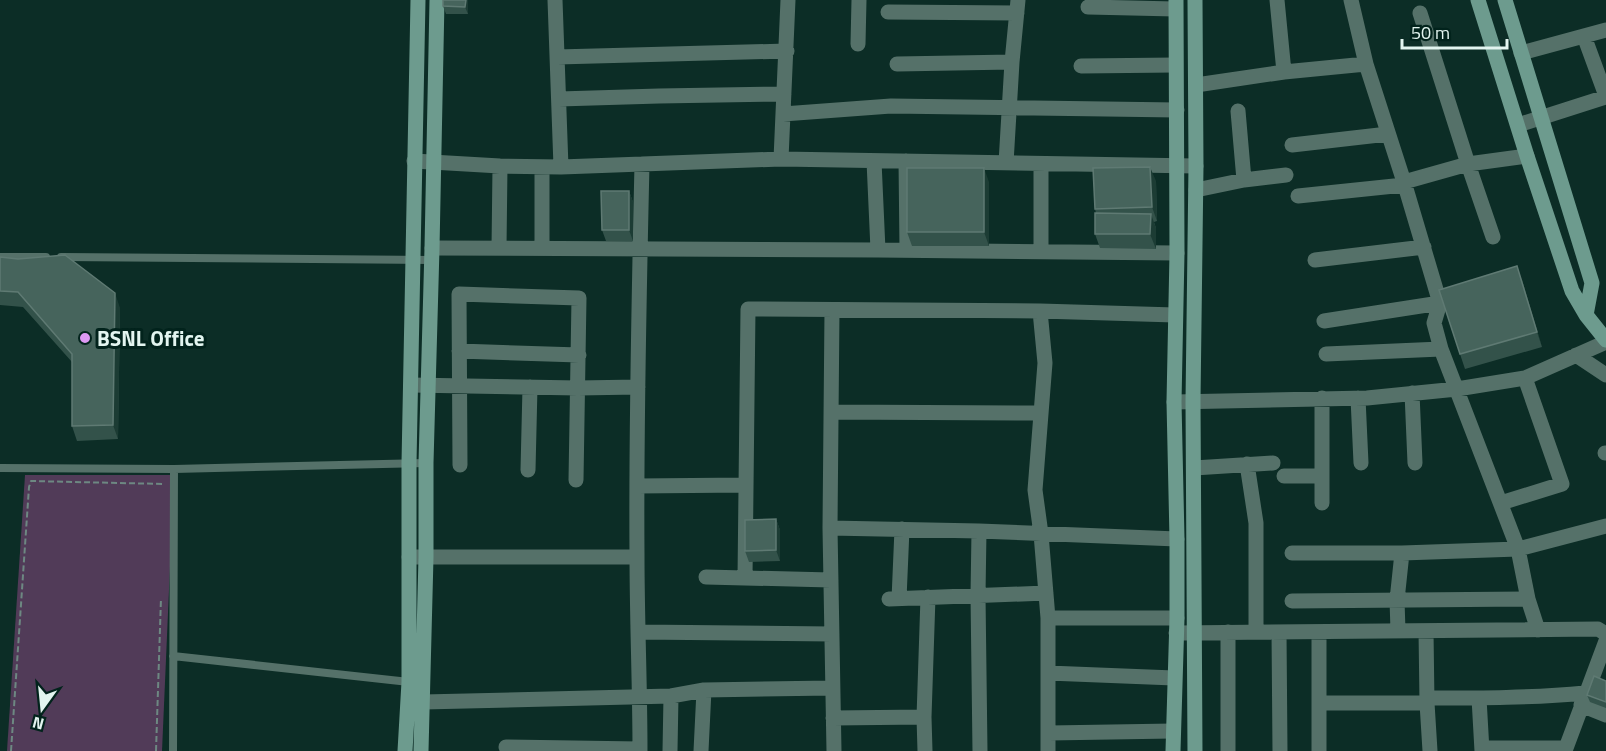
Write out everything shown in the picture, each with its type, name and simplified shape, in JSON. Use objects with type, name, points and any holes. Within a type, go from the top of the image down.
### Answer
[{"type":"street","points":[[418,0],[409,463],[410,557],[416,683],[423,702],[421,751]]},
{"type":"street","points":[[405,751],[416,683],[426,557],[426,463],[437,0]]},
{"type":"street","points":[[555,0],[561,167]]},
{"type":"street","points":[[781,159],[788,0]]},
{"type":"street","points":[[858,44],[859,0]]},
{"type":"street","points":[[1195,0],[1196,190],[1193,401],[1195,751]]},
{"type":"street","points":[[1277,0],[1284,72]]},
{"type":"street","points":[[1351,0],[1366,64],[1440,303],[1434,323],[1441,349],[1518,549],[1528,599],[1538,630]]},
{"type":"street","points":[[1174,402],[1358,398],[1457,389],[1525,378],[1606,341],[1572,291],[1478,0]]},
{"type":"street","points":[[1505,0],[1592,284],[1587,315]]},
{"type":"street","points":[[1089,7],[1176,4],[1177,253],[1174,402],[1177,539],[1173,751]]},
{"type":"street","points":[[888,12],[1017,7],[1006,163]]},
{"type":"street","points":[[1420,13],[1493,237]]},
{"type":"street","points":[[1521,53],[1606,30]]},
{"type":"street","points":[[1518,125],[1606,97],[1584,36]]},
{"type":"street","points":[[558,57],[787,51]]},
{"type":"street","points":[[897,64],[1012,62]]},
{"type":"street","points":[[1082,66],[1175,64]]},
{"type":"street","points":[[1196,85],[1284,72],[1366,64]]},
{"type":"street","points":[[559,99],[784,94]]},
{"type":"street","points":[[783,114],[891,106],[1177,110]]},
{"type":"street","points":[[1238,111],[1244,180]]},
{"type":"street","points":[[1292,145],[1388,134]]},
{"type":"street","points":[[1298,196],[1404,184],[1468,164],[1527,156]]},
{"type":"street","points":[[414,161],[561,167],[781,159],[1196,166]]},
{"type":"street","points":[[874,161],[878,250]]},
{"type":"street","points":[[906,161],[907,250]]},
{"type":"street","points":[[506,747],[640,750],[637,486],[642,164]]},
{"type":"street","points":[[1041,164],[1041,251]]},
{"type":"street","points":[[499,248],[500,166]]},
{"type":"street","points":[[542,166],[542,248]]},
{"type":"street","points":[[1196,190],[1244,180],[1286,176]]},
{"type":"street","points":[[1315,260],[1424,247]]},
{"type":"street","points":[[432,254],[499,248],[1177,253]]},
{"type":"street","points":[[460,465],[459,294],[579,298],[576,480]]},
{"type":"street","points":[[1323,321],[1440,303]]},
{"type":"street","points":[[745,578],[748,309],[1040,311],[1175,315]]},
{"type":"street","points":[[832,310],[830,528],[834,751]]},
{"type":"street","points":[[1040,311],[1045,363],[1035,490],[1048,618],[1048,751]]},
{"type":"street","points":[[1326,354],[1441,349]]},
{"type":"street","points":[[459,351],[579,355]]},
{"type":"street","points":[[1575,356],[1606,375]]},
{"type":"street","points":[[1501,503],[1562,484],[1525,378]]},
{"type":"street","points":[[411,385],[638,387]]},
{"type":"street","points":[[528,470],[530,387]]},
{"type":"street","points":[[1412,393],[1415,463]]},
{"type":"street","points":[[1322,398],[1322,503]]},
{"type":"street","points":[[1358,398],[1361,464]]},
{"type":"street","points":[[831,412],[1040,413]]},
{"type":"street","points":[[1194,468],[1273,463]]},
{"type":"street","points":[[1247,464],[1256,523],[1256,632]]},
{"type":"street","points":[[1284,476],[1322,476]]},
{"type":"street","points":[[637,486],[746,485]]},
{"type":"street","points":[[1292,553],[1402,553],[1518,549],[1606,526]]},
{"type":"street","points":[[830,528],[1177,539]]},
{"type":"street","points":[[902,529],[894,599],[1046,593]]},
{"type":"street","points":[[979,531],[980,751]]},
{"type":"street","points":[[1398,631],[1397,600],[1402,553]]},
{"type":"street","points":[[410,557],[637,557]]},
{"type":"street","points":[[706,577],[831,580]]},
{"type":"street","points":[[925,751],[928,597]]},
{"type":"street","points":[[1292,601],[1528,599]]},
{"type":"street","points":[[1048,618],[1176,625],[1196,634],[1598,629],[1606,634]]},
{"type":"street","points":[[1426,631],[1430,751]]},
{"type":"street","points":[[639,632],[832,634]]},
{"type":"street","points":[[1228,632],[1228,751]]},
{"type":"street","points":[[1279,632],[1280,751]]},
{"type":"street","points":[[1319,632],[1320,751]]},
{"type":"street","points":[[1479,698],[1482,749],[1566,748],[1606,641]]},
{"type":"street","points":[[1048,673],[1174,678]]},
{"type":"street","points":[[423,702],[670,696],[704,690],[832,688]]},
{"type":"street","points":[[701,751],[704,690]]},
{"type":"street","points":[[670,696],[670,751]]},
{"type":"street","points":[[1319,703],[1548,697],[1583,699],[1606,715]]},
{"type":"street","points":[[833,718],[924,717]]},
{"type":"street","points":[[1049,733],[1173,731]]},
{"type":"lane","points":[[0,257],[413,261],[432,254]]},
{"type":"lane","points":[[0,468],[174,469],[426,463]]},
{"type":"lane","points":[[173,751],[174,469]]},
{"type":"lane","points":[[173,656],[416,683]]},
{"type":"path","points":[[11,751],[31,481],[167,484]]},
{"type":"path","points":[[156,751],[162,591]]},
{"type":"shaded area","points":[[25,475],[174,475],[162,751],[7,751]]},
{"type":"building","points":[[443,0],[466,0],[465,7],[443,6]]},
{"type":"building","points":[[1150,167],[1152,207],[1095,209],[1093,168]]},
{"type":"building","points":[[907,168],[984,168],[984,232],[907,232]]},
{"type":"building","points":[[601,191],[629,191],[629,230],[602,230]]},
{"type":"building","points":[[1095,213],[1151,214],[1150,234],[1095,234]]},
{"type":"building","name":"BSNL Office","points":[[65,255],[115,293],[113,425],[72,426],[72,354],[18,292],[0,291],[0,257],[18,259]]},
{"type":"building","points":[[1517,266],[1537,332],[1460,354],[1439,290]]},
{"type":"building","points":[[776,519],[776,550],[745,551],[745,520]]},
{"type":"building","points":[[1594,676],[1606,681],[1606,702],[1587,695]]},
{"type":"place","name":"BSNL Office","points":[[85,338]]}]
